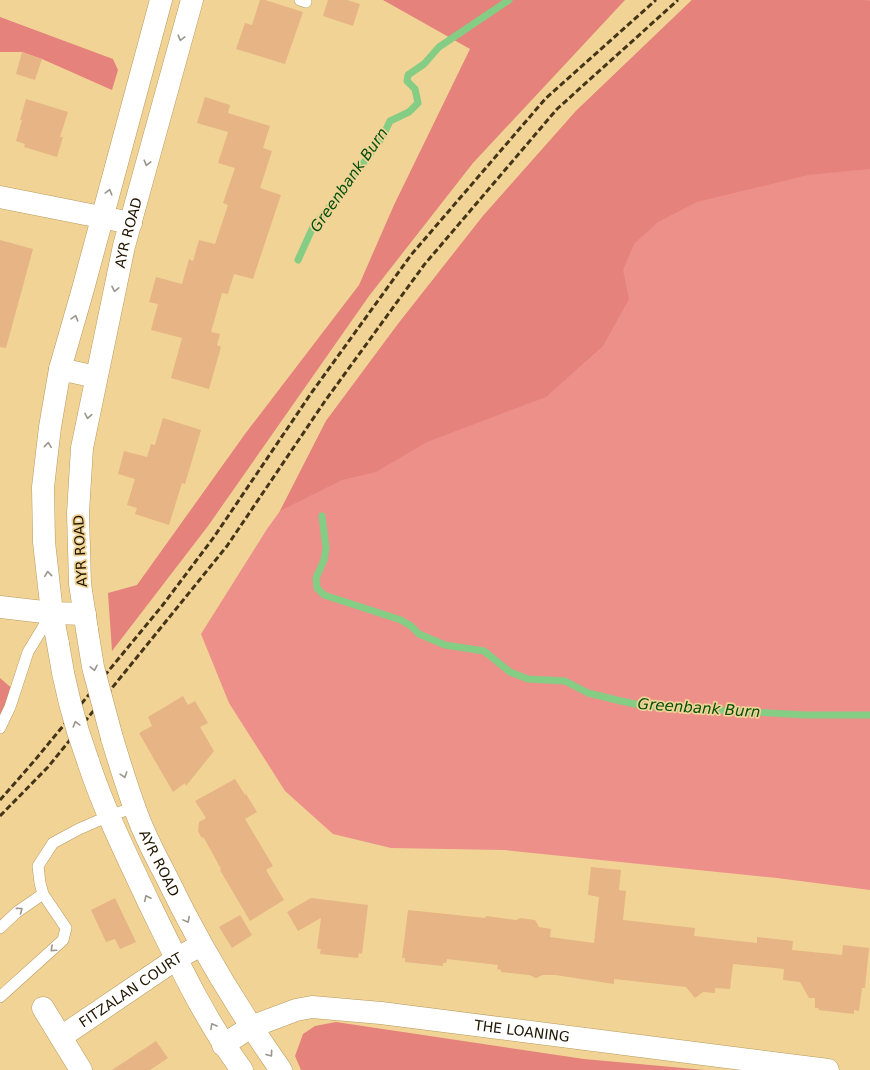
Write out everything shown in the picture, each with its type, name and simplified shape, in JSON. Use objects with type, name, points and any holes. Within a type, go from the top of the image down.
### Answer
[{"type":"main road","name":"AYR ROAD","points":[[161,0],[60,369],[50,427],[43,486],[44,542],[52,613],[66,685],[79,736],[88,761],[109,816],[176,959],[223,1045],[242,1070]]},
{"type":"main road","name":"AYR ROAD","points":[[192,0],[124,246],[82,448],[78,513],[80,584],[93,667],[112,738],[143,828],[183,912],[202,946],[251,1027],[282,1070]]},
{"type":"main road","points":[[0,197],[130,223]]},
{"type":"main road","points":[[60,369],[96,377]]},
{"type":"main road","points":[[0,607],[52,613],[86,622]]},
{"type":"main road","name":"FITZALAN COURT","points":[[61,1037],[176,959],[202,946]]},
{"type":"main road","name":"THE LOANING","points":[[223,1045],[251,1027],[296,1010],[312,1007],[381,1013],[828,1070]]},
{"type":"main road","points":[[43,1008],[81,1070]]},
{"type":"lane","points":[[0,728],[10,706],[28,652],[52,613]]},
{"type":"lane","points":[[0,997],[63,940],[66,928],[43,894],[38,866],[53,843],[79,829],[135,807]]},
{"type":"lane","points":[[0,928],[17,912],[43,894]]},
{"type":"shaded area","points":[[383,0],[625,0],[473,163],[369,296],[208,526],[112,651],[108,593],[137,585],[245,434],[359,285],[394,205],[470,49]]},
{"type":"shaded area","points":[[692,0],[870,0],[870,890],[777,878],[504,850],[391,848],[333,834],[285,791],[229,703],[201,634],[267,529],[280,511],[326,421],[398,324],[483,216],[576,111]]},
{"type":"shaded area","points":[[692,0],[870,1],[870,169],[808,175],[697,202],[658,222],[634,244],[623,270],[629,299],[603,346],[546,397],[427,442],[376,472],[342,480],[280,511],[326,421],[398,324],[483,216],[576,111]]},
{"type":"shaded area","points":[[0,17],[113,59],[118,70],[112,90],[42,59],[22,52],[0,52]]},
{"type":"shaded area","points":[[0,678],[15,691],[0,728]]},
{"type":"shaded area","points":[[336,1022],[584,1059],[705,1070],[301,1070],[295,1056],[303,1034],[315,1026]]},
{"type":"building","points":[[260,0],[265,0],[303,12],[285,64],[236,49],[245,23],[252,25]]},
{"type":"building","points":[[328,0],[347,0],[360,4],[353,26],[323,16]]},
{"type":"building","points":[[22,52],[42,59],[35,80],[16,74]]},
{"type":"building","points":[[205,97],[230,105],[228,113],[270,126],[263,148],[272,151],[260,188],[281,195],[253,279],[234,274],[228,294],[222,293],[211,332],[220,334],[217,345],[221,347],[209,389],[171,378],[182,338],[151,330],[158,304],[149,302],[156,277],[182,284],[189,259],[193,261],[199,240],[215,244],[228,205],[223,203],[235,168],[218,163],[228,132],[197,123]]},
{"type":"building","points":[[26,99],[68,112],[60,137],[63,137],[57,157],[24,147],[25,144],[16,141]]},
{"type":"building","points":[[0,240],[33,249],[6,348],[0,347]]},
{"type":"building","points":[[163,418],[201,430],[185,484],[182,483],[169,525],[135,514],[137,508],[127,505],[135,479],[118,474],[124,451],[147,457],[151,444],[155,445]]},
{"type":"building","points":[[183,696],[188,705],[195,701],[208,723],[200,727],[214,751],[186,786],[185,783],[173,792],[139,733],[152,726],[148,717]]},
{"type":"building","points":[[235,779],[257,812],[245,819],[273,866],[266,870],[284,900],[250,921],[220,870],[221,869],[204,838],[201,837],[198,831],[199,822],[206,818],[195,801]]},
{"type":"building","points":[[591,867],[621,870],[619,890],[626,891],[623,920],[695,928],[694,936],[757,943],[757,937],[793,941],[792,950],[842,955],[843,945],[869,948],[865,988],[862,988],[859,1011],[854,1010],[854,1014],[818,1010],[819,1008],[815,1008],[815,998],[809,998],[800,982],[783,980],[784,969],[733,964],[730,989],[715,988],[715,993],[703,992],[695,998],[686,987],[614,979],[614,984],[555,975],[543,975],[536,978],[529,975],[501,972],[501,970],[497,969],[498,965],[447,959],[446,963],[443,963],[443,966],[405,962],[405,958],[402,958],[408,910],[485,918],[486,916],[516,920],[520,918],[535,920],[539,927],[551,929],[550,937],[594,943],[599,897],[588,895]]},
{"type":"building","points":[[115,898],[136,942],[120,949],[115,939],[106,942],[91,910]]},
{"type":"building","points":[[311,898],[368,905],[362,954],[359,953],[358,958],[320,954],[321,949],[317,949],[321,918],[298,931],[287,912]]},
{"type":"building","points":[[240,915],[252,935],[232,948],[219,927]]},
{"type":"building","points":[[156,1041],[168,1058],[150,1070],[112,1070]]},
{"type":"waterway","name":"Greenbank Burn","points":[[298,260],[313,227],[382,138],[390,121],[409,112],[418,103],[415,89],[407,81],[408,75],[424,64],[439,47],[509,0]]},
{"type":"waterway","name":"Greenbank Burn","points":[[322,516],[326,548],[324,560],[316,578],[317,588],[324,595],[401,620],[411,626],[419,634],[445,645],[484,651],[510,672],[528,679],[565,681],[588,693],[645,706],[805,715],[870,715]]},
{"type":"railway","points":[[0,800],[35,760],[162,606],[214,537],[312,392],[411,255],[546,98],[656,0]]},
{"type":"railway","points":[[0,816],[48,767],[227,546],[325,401],[424,265],[557,109],[678,0]]}]
